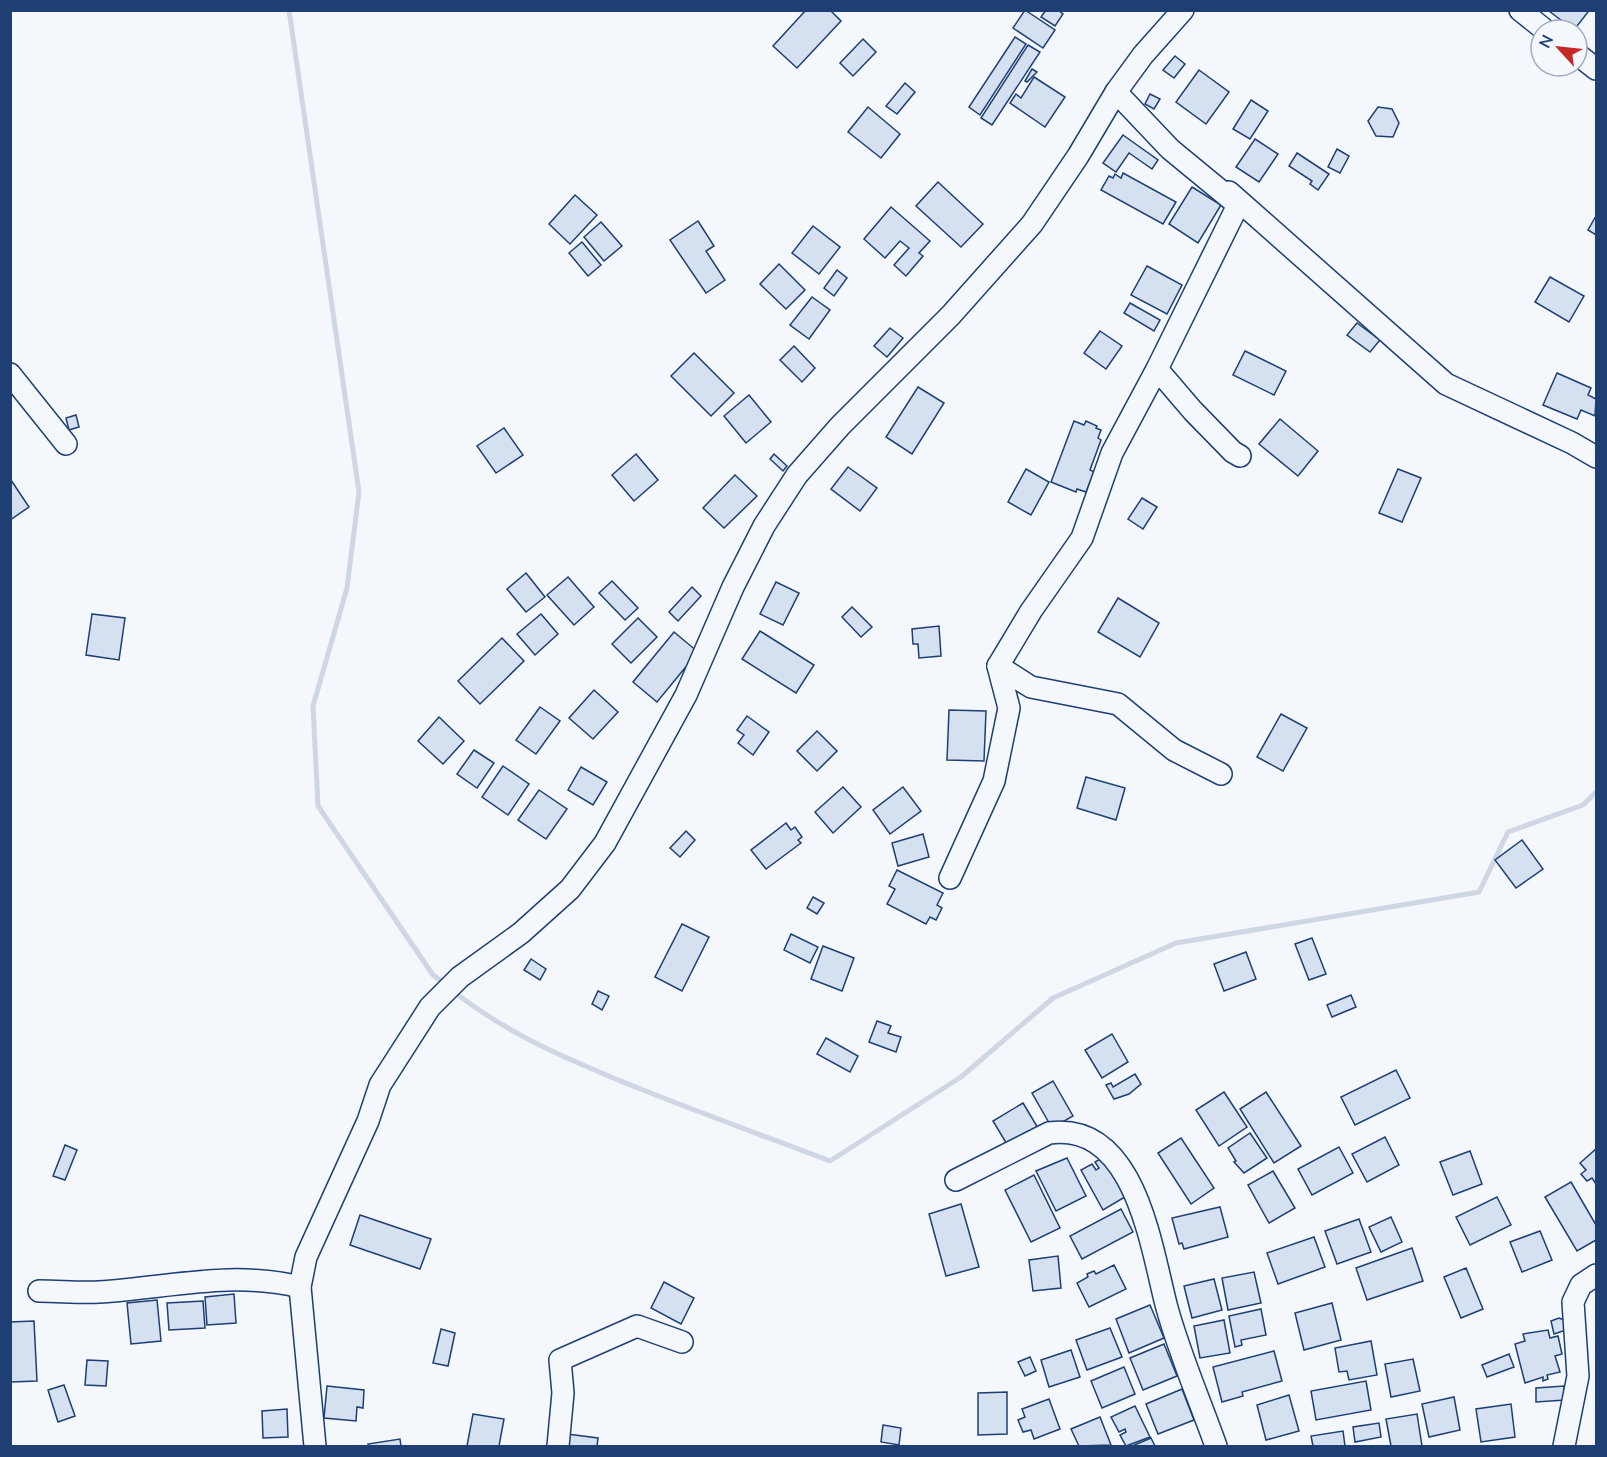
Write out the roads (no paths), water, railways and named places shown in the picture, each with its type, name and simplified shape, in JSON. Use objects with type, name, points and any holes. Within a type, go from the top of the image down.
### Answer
[{"type":"street","points":[[315,1446],[300,1287],[306,1257],[368,1121],[380,1085],[430,1007],[457,980],[521,933],[570,889],[605,843],[686,695],[733,587],[759,536],[797,475],[840,426],[951,315],[1032,224],[1078,156],[1116,92],[1143,55],[1183,10]]},
{"type":"street","points":[[950,879],[994,781],[1009,708],[998,666],[1031,611],[1082,538],[1112,453],[1157,369],[1238,204],[1170,149],[1116,92]]},
{"type":"street","points":[[1116,92],[1446,384],[1572,443],[1596,457]]},
{"type":"street","points":[[1157,369],[1193,411],[1233,452],[1240,456]]},
{"type":"street","points":[[10,374],[66,444]]},
{"type":"street","points":[[998,666],[1031,687],[1118,704],[1174,750],[1221,774]]},
{"type":"street","points":[[956,1180],[1049,1133],[1066,1131],[1085,1135],[1111,1153],[1136,1196],[1153,1243],[1167,1309],[1216,1446]]},
{"type":"street","points":[[1564,1446],[1578,1376],[1573,1302],[1581,1285],[1596,1275]]},
{"type":"street","points":[[39,1291],[98,1292],[220,1279],[274,1281],[300,1287]]},
{"type":"street","points":[[558,1446],[563,1393],[560,1360],[637,1326],[682,1342]]},
{"type":"waterway","points":[[289,10],[359,492],[347,588],[313,706],[318,806],[433,975],[445,984]]},
{"type":"waterway","points":[[452,990],[494,1020],[562,1056],[657,1096],[830,1161],[961,1077],[1053,998],[1176,943],[1479,892],[1508,832],[1583,805],[1596,792]]}]
